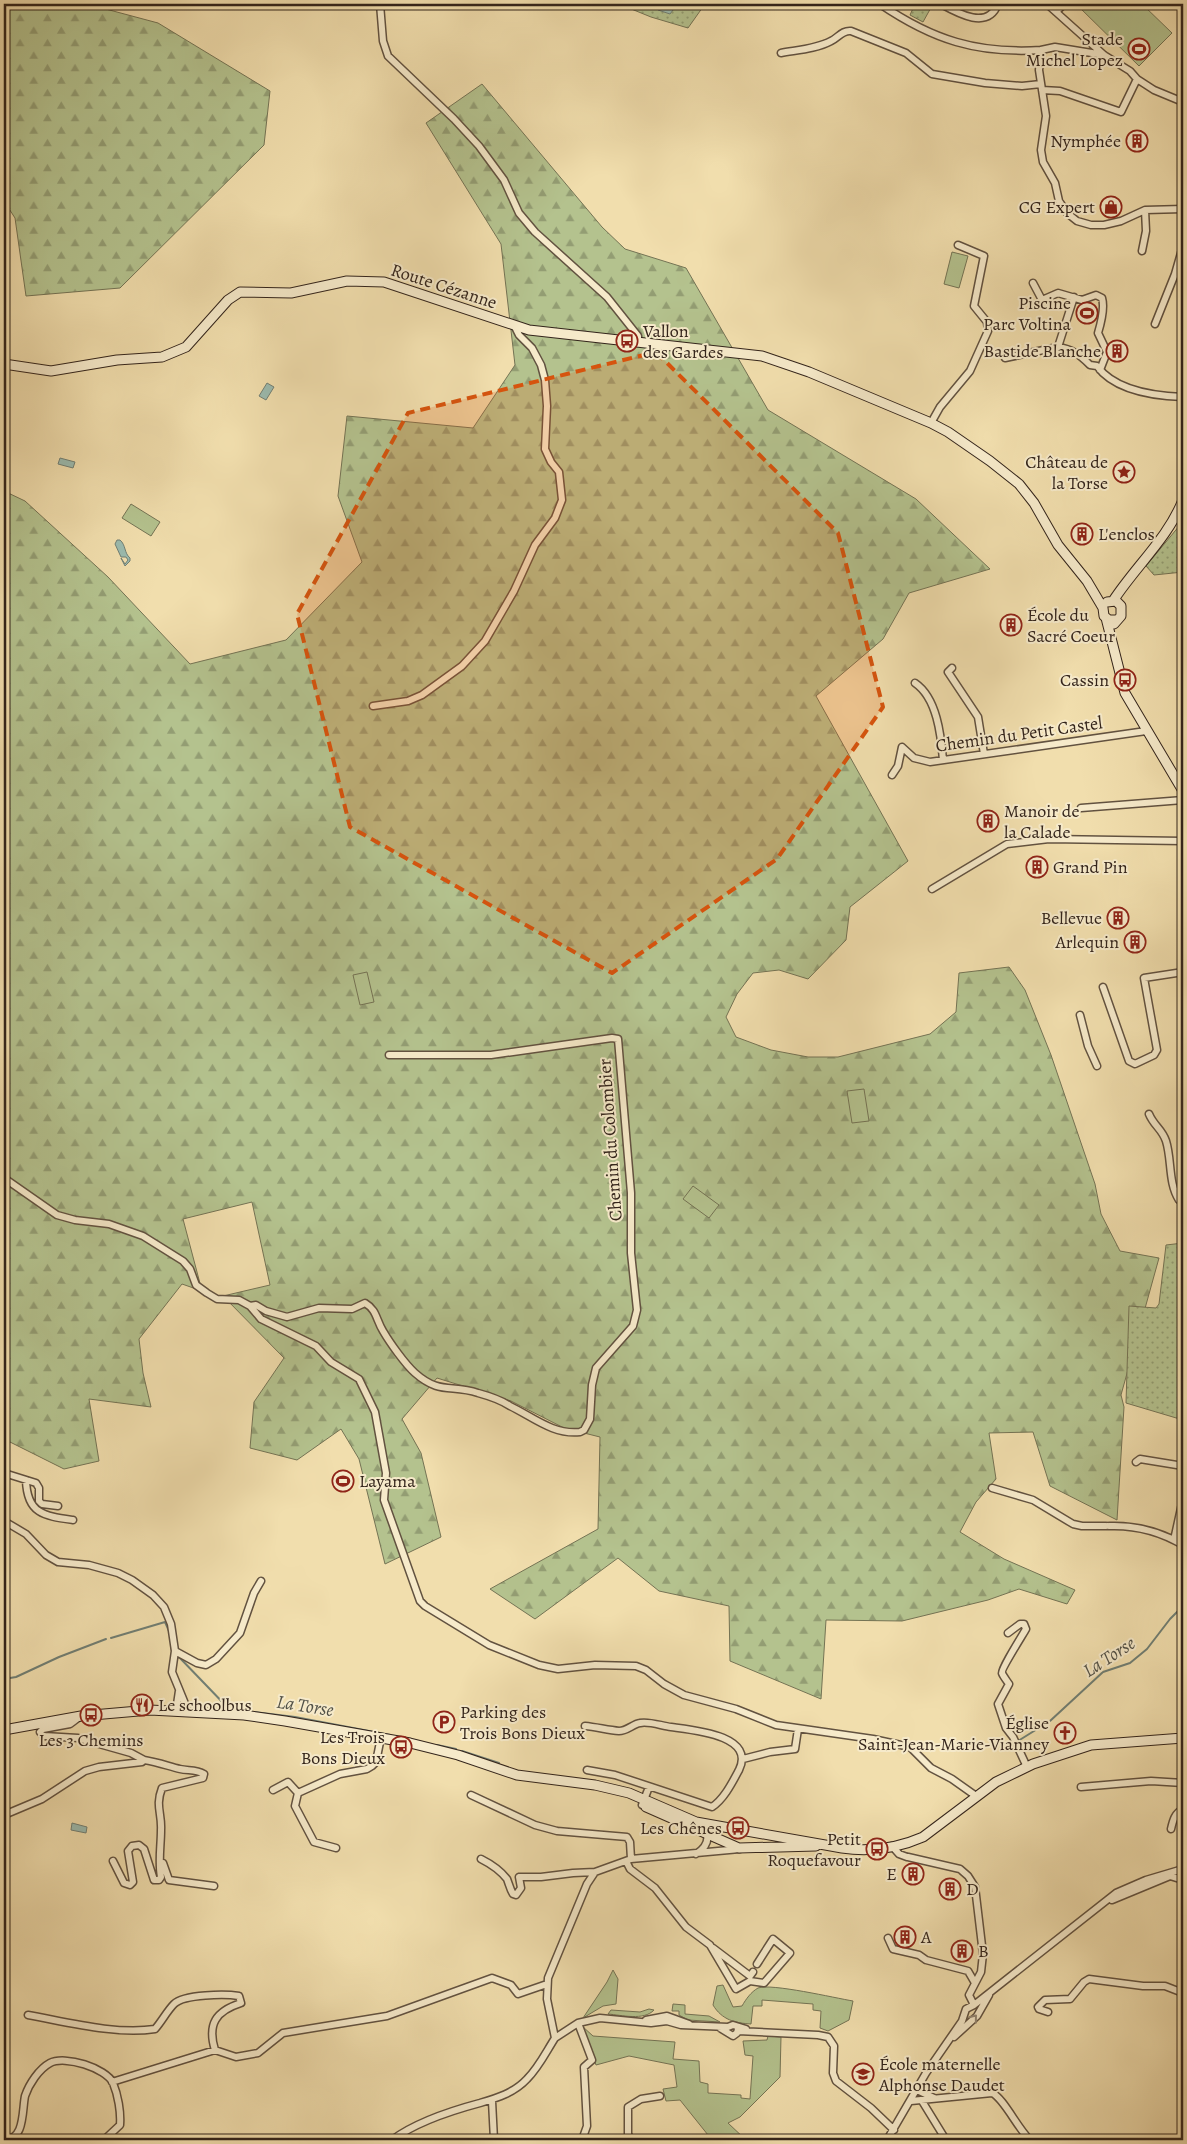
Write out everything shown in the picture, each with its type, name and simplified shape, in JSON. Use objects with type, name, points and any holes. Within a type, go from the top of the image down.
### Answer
[{"type":"street","points":[[380,4],[383,41],[388,56],[454,119],[479,146],[504,180],[519,213],[535,232],[607,297],[638,336],[638,342]]},
{"type":"street","points":[[880,4],[939,37],[959,44],[1006,51],[1041,50],[1054,47],[1104,55]]},
{"type":"street","points":[[941,4],[961,15],[979,18],[990,16],[995,12],[998,4]]},
{"type":"street","points":[[1047,4],[1104,55],[1130,71],[1137,79],[1154,90],[1183,102]]},
{"type":"street","points":[[1056,12],[1064,4]]},
{"type":"street","points":[[781,53],[824,44],[844,32],[851,31],[906,52],[932,74],[985,84],[1041,87],[1060,91],[1121,112],[1137,79]]},
{"type":"street","points":[[1041,50],[1039,70],[1046,116],[1041,150],[1043,162],[1055,183],[1059,201],[1067,213],[1077,221],[1091,225],[1104,225],[1122,221],[1145,210],[1183,210]]},
{"type":"street","points":[[1142,251],[1146,231],[1145,210]]},
{"type":"street","points":[[931,423],[940,407],[970,371],[988,331],[987,322],[974,306],[984,256],[958,245]]},
{"type":"street","points":[[1155,324],[1175,274],[1183,246]]},
{"type":"street","name":"Route Cézanne","points":[[4,364],[51,371],[126,359],[162,357],[186,347],[228,300],[240,292],[291,293],[347,281],[384,282],[456,305],[514,327],[570,335],[737,352],[774,359],[931,423],[948,432],[983,456],[1019,484],[1034,503],[1058,545],[1087,580],[1094,595],[1111,604]]},
{"type":"street","points":[[1033,284],[1042,300],[1058,293],[1085,300],[1096,295],[1102,298],[1104,302],[1101,310],[1103,318],[1098,333],[1107,352],[1100,370]]},
{"type":"street","points":[[1058,347],[1074,297]]},
{"type":"street","points":[[373,706],[408,701],[422,695],[462,666],[485,642],[514,591],[535,545],[554,518],[562,500],[559,472],[545,450],[547,406],[545,380],[541,366],[532,348],[518,335],[514,327]]},
{"type":"street","points":[[1005,358],[1058,347],[1079,354],[1090,366],[1097,366],[1103,375],[1137,391],[1183,397]]},
{"type":"street","points":[[1183,500],[1174,521],[1123,585],[1111,604],[1102,612],[1106,618],[1125,693],[1183,791]]},
{"type":"street","points":[[1110,638],[1116,620],[1122,613],[1111,604]]},
{"type":"street","points":[[1106,618],[1116,620]]},
{"type":"street","points":[[952,668],[948,672],[978,717],[984,754]]},
{"type":"street","points":[[915,683],[924,689],[930,700],[940,739],[943,760]]},
{"type":"street","name":"Chemin du Petit Castel","points":[[892,775],[898,766],[902,747],[920,761],[943,760],[1146,731]]},
{"type":"street","points":[[1165,760],[1183,784]]},
{"type":"street","points":[[1081,808],[1183,800]]},
{"type":"street","points":[[932,889],[1007,844],[1049,839],[1183,840]]},
{"type":"street","points":[[1103,987],[1129,1061],[1135,1064],[1154,1056],[1156,1050],[1144,978],[1183,972]]},
{"type":"street","points":[[1080,1015],[1088,1046],[1097,1066]]},
{"type":"street","name":"Chemin du Colombier","points":[[250,1306],[256,1305],[287,1317],[319,1308],[352,1309],[365,1303],[375,1312],[383,1331],[409,1366],[425,1381],[439,1388],[458,1388],[478,1393],[509,1405],[534,1420],[560,1431],[580,1432],[586,1427],[590,1419],[592,1385],[598,1364],[634,1326],[637,1310],[630,1253],[632,1193],[618,1039],[594,1040],[491,1055],[389,1055]]},
{"type":"street","points":[[1149,1114],[1154,1125],[1161,1130],[1166,1140],[1174,1192],[1179,1200],[1183,1200]]},
{"type":"street","points":[[4,1178],[57,1215],[76,1220],[109,1224],[143,1236],[183,1260],[190,1269],[196,1285],[217,1299],[239,1300],[250,1306],[261,1319],[316,1346],[331,1362],[360,1379],[375,1412],[386,1473],[384,1500],[420,1601],[425,1606],[490,1645],[539,1665],[558,1668],[595,1665],[636,1666],[646,1670],[664,1684],[684,1695],[736,1709],[776,1725],[910,1747],[931,1768],[952,1779],[976,1796]]},
{"type":"street","points":[[1136,1462],[1140,1458],[1183,1466]]},
{"type":"street","points":[[4,1473],[36,1483],[39,1488],[39,1501],[42,1504],[58,1506]]},
{"type":"street","points":[[26,1480],[27,1494],[32,1506],[42,1514],[73,1520]]},
{"type":"street","points":[[992,1488],[1033,1500],[1073,1524],[1082,1526],[1124,1525],[1145,1530],[1183,1545]]},
{"type":"street","points":[[1174,1540],[1183,1499]]},
{"type":"street","points":[[4,1521],[26,1534],[46,1554],[58,1562],[89,1565],[118,1573],[132,1580],[153,1595],[164,1607],[171,1624],[175,1651],[172,1672],[187,1711]]},
{"type":"street","points":[[175,1651],[197,1663],[206,1665],[216,1659],[240,1633],[254,1593],[261,1581]]},
{"type":"street","points":[[1008,1633],[1020,1624],[1024,1624],[1026,1629],[1012,1656],[1003,1668],[1002,1674],[1009,1684],[998,1704],[1006,1728],[1013,1737],[1027,1767]]},
{"type":"street","points":[[176,1711],[180,1690]]},
{"type":"street","points":[[4,1730],[81,1716],[124,1712],[187,1711],[244,1715],[406,1742],[443,1751],[517,1776],[584,1782],[608,1788],[615,1793],[696,1822],[829,1846],[862,1850],[912,1842],[923,1836],[996,1782],[1027,1767],[1091,1745],[1183,1738]]},
{"type":"street","points":[[81,1716],[70,1724],[43,1729],[40,1732],[44,1736],[78,1738],[131,1753],[144,1760],[204,1774],[203,1778],[198,1780],[162,1788],[158,1811],[162,1828],[161,1877],[159,1880],[156,1880],[144,1849],[139,1845],[132,1846],[128,1855],[133,1882],[128,1885],[121,1879],[113,1861]]},
{"type":"street","points":[[585,1726],[620,1731],[640,1723],[710,1734],[724,1738],[734,1744],[743,1755],[734,1779],[719,1802],[712,1807],[615,1775],[587,1770]]},
{"type":"street","points":[[743,1759],[770,1752],[795,1749],[798,1730]]},
{"type":"street","points":[[350,1733],[401,1747],[443,1751]]},
{"type":"street","points":[[298,1793],[340,1774],[367,1769],[372,1766],[376,1762],[380,1742]]},
{"type":"street","points":[[4,1815],[42,1799],[85,1771],[99,1767],[142,1762],[144,1760]]},
{"type":"street","points":[[1081,1787],[1151,1781],[1183,1783]]},
{"type":"street","points":[[273,1790],[288,1782],[298,1793]]},
{"type":"street","points":[[643,1802],[649,1786]]},
{"type":"street","points":[[298,1793],[296,1806],[314,1842],[336,1848]]},
{"type":"street","points":[[471,1795],[550,1829],[627,1838],[630,1842],[630,1869],[655,1888],[686,1927],[750,1976],[753,1972]]},
{"type":"street","points":[[643,1802],[707,1834],[746,1848]]},
{"type":"street","points":[[1171,1829],[1178,1811],[1183,1809]]},
{"type":"street","points":[[698,1854],[721,1840],[729,1827]]},
{"type":"street","points":[[698,1854],[708,1840],[707,1834]]},
{"type":"street","points":[[781,1848],[786,1842],[782,1836]]},
{"type":"street","points":[[481,1859],[492,1864],[507,1880],[513,1894],[516,1895],[521,1888],[519,1877],[596,1872],[629,1860],[746,1848],[829,1846]]},
{"type":"street","points":[[892,1846],[899,1854],[907,1857],[960,1869],[968,1876],[975,1887],[983,1954],[981,1972],[969,1995],[974,2005]]},
{"type":"street","points":[[160,1860],[169,1880],[214,1886]]},
{"type":"street","points":[[555,2038],[547,1998],[547,1984],[587,1884],[596,1872]]},
{"type":"street","points":[[888,2140],[926,2073],[962,2021],[966,2009],[974,2005],[1116,1893],[1167,1873],[1181,1875]]},
{"type":"street","points":[[888,1938],[893,1949],[968,1971],[975,1983]]},
{"type":"street","points":[[710,1946],[736,1989],[750,1981],[764,1983],[790,1953],[773,1939],[758,1964]]},
{"type":"street","points":[[112,2082],[214,2050],[236,2057],[258,2053],[283,2033],[387,2016],[492,1978],[504,1981],[518,1994],[547,1984]]},
{"type":"street","points":[[1048,2012],[1038,2009],[1045,2000],[1070,1999],[1084,1982],[1089,1979],[1144,1986],[1165,1986],[1183,1993]]},
{"type":"street","points":[[949,2041],[977,2016],[992,1990]]},
{"type":"street","points":[[28,2015],[108,2028],[155,2028],[175,2002],[184,1998],[239,1996],[242,2000],[241,2003],[218,2014],[213,2024],[211,2038],[214,2050]]},
{"type":"street","points":[[392,2140],[403,2132],[436,2118],[492,2100],[512,2090],[526,2080],[536,2069],[555,2038],[578,2023],[600,2018],[640,2021],[667,2016],[692,2026],[727,2029],[733,2036],[737,2029]]},
{"type":"street","points":[[578,2023],[592,2060],[584,2067],[587,2126],[582,2140]]},
{"type":"street","points":[[727,2029],[733,2025],[737,2029],[828,2037],[834,2046],[833,2073],[836,2081],[871,2108],[894,2130]]},
{"type":"street","points":[[554,2030],[568,2029]]},
{"type":"street","points":[[4,2139],[14,2136],[18,2132],[29,2088],[39,2072],[51,2062],[66,2059],[75,2061],[106,2076],[112,2082],[120,2115],[120,2125],[104,2140]]},
{"type":"street","points":[[917,2090],[934,2098]]},
{"type":"street","points":[[911,2101],[995,2094],[1023,2134],[1030,2140]]},
{"type":"street","points":[[631,2140],[628,2134],[628,2107],[642,2099],[660,2096]]},
{"type":"street","points":[[492,2100],[494,2140]]},
{"type":"street","points":[[922,2101],[946,2140]]},
{"type":"highlighted area","points":[[656,352],[838,533],[883,707],[777,859],[612,973],[350,827],[297,614],[408,413]]},
{"type":"green space","points":[[4,4],[87,4],[158,23],[270,91],[264,145],[120,288],[26,296],[15,218],[4,201]]},
{"type":"green space","points":[[619,4],[705,4],[688,28],[651,17]]},
{"type":"green space","points":[[915,4],[933,4],[923,22],[910,15]]},
{"type":"green space","name":"Stade Michel Lopez","points":[[1076,4],[1142,4],[1172,33],[1139,66]]},
{"type":"green space","points":[[482,84],[602,227],[625,249],[686,268],[768,410],[916,499],[990,569],[909,593],[883,639],[816,696],[908,861],[850,907],[846,940],[808,979],[779,970],[753,973],[737,994],[726,1017],[736,1037],[771,1050],[808,1057],[838,1057],[930,1034],[956,1012],[959,973],[1009,967],[1025,990],[1051,1055],[1095,1184],[1101,1214],[1120,1251],[1159,1258],[1121,1395],[1124,1407],[1117,1520],[1050,1486],[1033,1432],[989,1433],[996,1479],[976,1502],[960,1532],[1004,1559],[1075,1590],[1067,1604],[1019,1589],[988,1600],[902,1621],[826,1620],[821,1699],[730,1661],[729,1606],[659,1591],[618,1558],[535,1619],[490,1589],[598,1529],[600,1437],[564,1428],[511,1401],[437,1378],[402,1419],[421,1453],[441,1537],[385,1564],[359,1459],[341,1429],[297,1460],[250,1448],[254,1402],[284,1358],[223,1296],[270,1285],[252,1202],[183,1219],[202,1291],[182,1284],[139,1339],[143,1373],[151,1407],[89,1399],[99,1461],[64,1469],[4,1439],[4,491],[25,501],[108,577],[190,664],[286,640],[362,562],[338,496],[347,416],[473,428],[515,365],[501,244],[426,123]]},
{"type":"green space","points":[[952,252],[968,256],[959,288],[944,284]]},
{"type":"green space","points":[[131,504],[160,522],[151,536],[122,518]]},
{"type":"green space","points":[[1183,514],[1183,572],[1154,575],[1146,566],[1180,525]]},
{"type":"green space","points":[[367,972],[374,1002],[360,1005],[353,975]]},
{"type":"green space","points":[[864,1089],[869,1121],[852,1123],[847,1091]]},
{"type":"green space","points":[[693,1186],[719,1205],[709,1218],[683,1199]]},
{"type":"green space","points":[[1183,1243],[1183,1420],[1126,1403],[1129,1306],[1156,1308],[1159,1304],[1166,1245]]},
{"type":"green space","points":[[613,1970],[618,1979],[616,2004],[603,2006],[583,2018],[607,1982]]},
{"type":"green space","points":[[723,1985],[733,2007],[742,2006],[753,1992],[758,1988],[765,1987],[789,1989],[853,2001],[849,2020],[828,2031],[820,2028],[821,2011],[813,2010],[813,2004],[762,2000],[762,2006],[753,2006],[751,2024],[745,2024],[734,2022],[725,2017],[713,2005],[717,1986]]},
{"type":"green space","points":[[673,2004],[685,2005],[685,2014],[709,2016],[720,2022],[688,2020],[679,2015],[679,2011],[672,2011]]},
{"type":"green space","points":[[649,2009],[654,2010],[638,2016],[608,2014],[611,2010],[640,2012]]},
{"type":"green space","points":[[582,2026],[593,2036],[675,2042],[673,2059],[699,2061],[700,2082],[708,2084],[708,2093],[741,2095],[741,2098],[750,2099],[753,2056],[745,2055],[743,2041],[767,2040],[768,2036],[781,2037],[780,2077],[740,2117],[728,2123],[746,2140],[712,2140],[680,2100],[666,2101],[663,2089],[677,2087],[674,2065],[629,2056],[596,2065]]},
{"type":"shaded area","points":[[659,4],[677,5],[670,14],[658,10]]},
{"type":"shaded area","points":[[267,383],[274,387],[266,400],[259,396]]},
{"type":"shaded area","points":[[60,458],[75,462],[73,468],[58,464]]},
{"type":"shaded area","points":[[117,540],[122,542],[130,558],[130,561],[125,566],[121,558],[125,564],[128,560],[126,557],[121,557],[115,544]]},
{"type":"shaded area","points":[[72,1823],[87,1827],[86,1833],[71,1830]]},
{"type":"waterway","name":"La Torse","points":[[1018,1741],[1050,1721],[1103,1672],[1130,1663],[1147,1649],[1170,1619],[1183,1606]]},
{"type":"waterway","points":[[111,1638],[165,1622],[169,1631]]},
{"type":"waterway","points":[[4,1679],[16,1677],[59,1657],[106,1639]]},
{"type":"waterway","points":[[171,1643],[172,1652]]},
{"type":"waterway","name":"La Torse","points":[[178,1656],[230,1710]]},
{"type":"waterway","name":"La Torse","points":[[237,1710],[295,1717],[390,1735]]},
{"type":"waterway","name":"La Torse","points":[[437,1745],[456,1749]]},
{"type":"waterway","name":"La Torse","points":[[462,1751],[499,1763]]},
{"type":"place","name":"Stade Michel Lopez","points":[[1139,49]]},
{"type":"place","name":"Nymphée","points":[[1137,141]]},
{"type":"place","name":"CG Expert","points":[[1111,207]]},
{"type":"place","name":"Piscine Parc Voltina","points":[[1087,313]]},
{"type":"place","name":"Vallon des Gardes","points":[[627,341]]},
{"type":"place","name":"Bastide Blanche","points":[[1117,351]]},
{"type":"place","name":"Château de la Torse","points":[[1124,472]]},
{"type":"place","name":"L'enclos","points":[[1082,534]]},
{"type":"place","name":"École du Sacré Coeur","points":[[1011,625]]},
{"type":"place","name":"Cassin","points":[[1125,680]]},
{"type":"place","name":"Manoir de la Calade","points":[[988,821]]},
{"type":"place","name":"Grand Pin","points":[[1037,867]]},
{"type":"place","name":"Bellevue","points":[[1118,918]]},
{"type":"place","name":"Arlequin","points":[[1135,942]]},
{"type":"place","name":"Layama","points":[[343,1481]]},
{"type":"place","name":"Le schoolbus","points":[[142,1705]]},
{"type":"place","name":"Les 3 Chemins","points":[[91,1715]]},
{"type":"place","name":"Parking des Trois Bons Dieux","points":[[444,1722]]},
{"type":"place","name":"Église Saint-Jean-Marie-Vianney","points":[[1065,1733]]},
{"type":"place","name":"Les Trois Bons Dieux","points":[[401,1747]]},
{"type":"place","name":"Les Chênes","points":[[738,1828]]},
{"type":"place","name":"Petit Roquefavour","points":[[877,1849]]},
{"type":"place","name":"E","points":[[913,1874]]},
{"type":"place","name":"D","points":[[950,1889]]},
{"type":"place","name":"A","points":[[905,1937]]},
{"type":"place","name":"B","points":[[962,1951]]},
{"type":"place","name":"École maternelle Alphonse Daudet","points":[[863,2074]]}]
